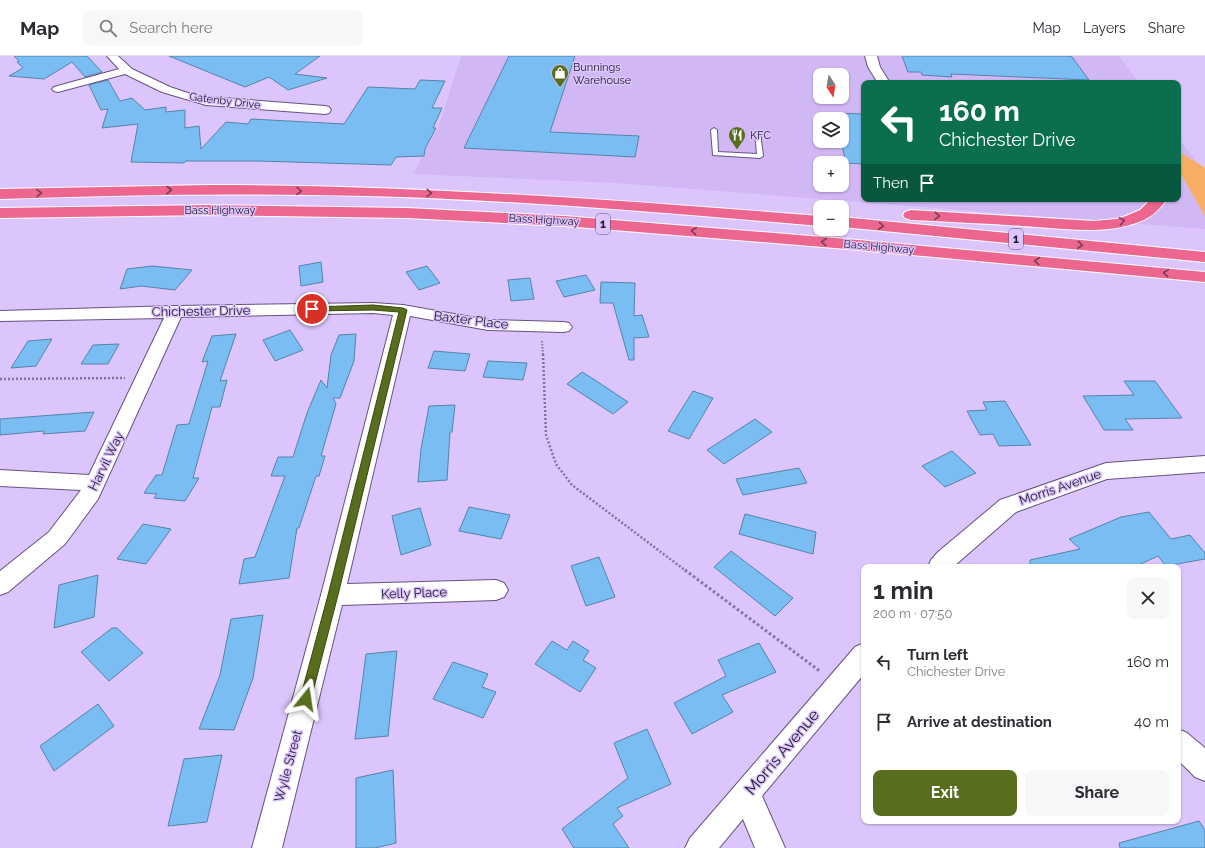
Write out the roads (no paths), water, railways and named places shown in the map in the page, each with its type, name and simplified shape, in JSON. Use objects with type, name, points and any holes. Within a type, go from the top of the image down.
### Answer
[{"type":"highway","name":"Bass Highway","points":[[0,194],[258,190],[419,193],[565,201],[813,220]]},
{"type":"highway","points":[[565,201],[717,202],[813,208]]},
{"type":"highway","points":[[849,210],[1084,224],[1126,221],[1136,218],[1155,206],[1157,202]]},
{"type":"highway","name":"Bass Highway","points":[[0,213],[218,210],[407,213],[564,221],[847,244],[1205,277]]},
{"type":"highway","name":"Bass Highway","points":[[849,223],[1205,257]]},
{"type":"street","points":[[871,56],[874,67],[882,80]]},
{"type":"street","name":"Gatenby Drive","points":[[116,57],[127,70],[172,92],[200,100],[325,110]]},
{"type":"street","points":[[58,89],[127,70]]},
{"type":"street","name":"Chichester Drive","points":[[0,316],[373,308],[403,310]]},
{"type":"street","name":"Baxter Place","points":[[403,310],[488,325],[563,327]]},
{"type":"street","name":"Wylie Street","points":[[267,848],[333,595],[403,310]]},
{"type":"street","name":"Harvil Way","points":[[0,585],[57,538],[96,483],[176,312]]},
{"type":"street","name":"Morris Avenue","points":[[947,564],[1008,506],[1106,471],[1205,464]]},
{"type":"street","points":[[0,478],[96,483]]},
{"type":"street","name":"Kelly Place","points":[[333,595],[496,590]]},
{"type":"street","name":"Morris Avenue","points":[[700,848],[861,658]]},
{"type":"street","points":[[1181,745],[1205,767]]},
{"type":"street","points":[[746,793],[770,848]]},
{"type":"lane","points":[[714,130],[715,154],[760,156],[758,132]]},
{"type":"place","name":"Bunnings Warehouse","points":[[560,88]]},
{"type":"place","name":"KFC","points":[[737,150]]}]
